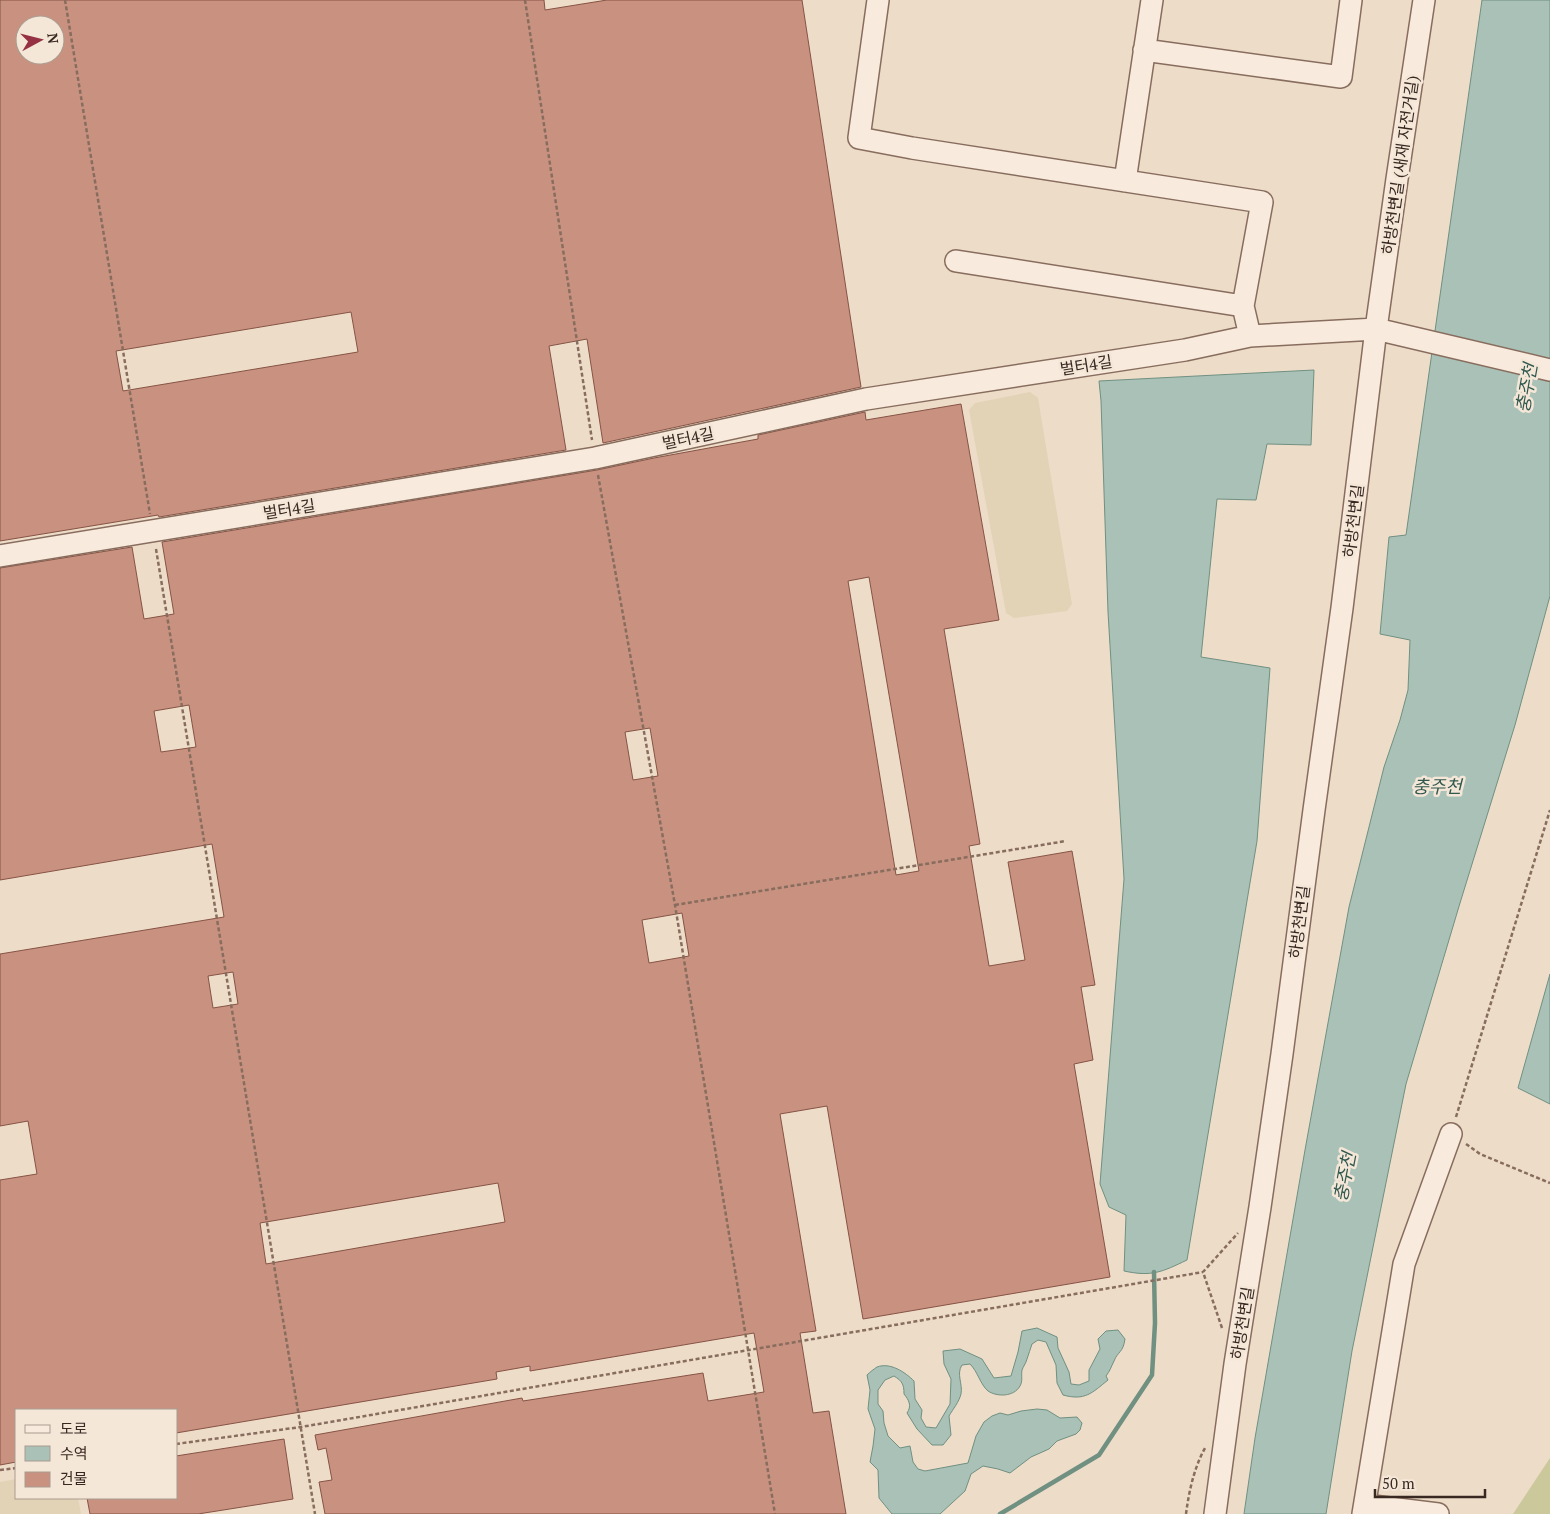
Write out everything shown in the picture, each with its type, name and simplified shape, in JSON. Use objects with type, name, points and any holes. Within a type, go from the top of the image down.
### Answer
[{"type":"street","points":[[878,0],[859,138],[912,148],[1262,202],[1243,306],[1250,336]]},
{"type":"street","points":[[1125,181],[1152,0]]},
{"type":"street","points":[[1144,50],[1340,77],[1351,0]]},
{"type":"street","name":"하방천변길 (새재 자전거길)","points":[[1376,330],[1424,0]]},
{"type":"street","points":[[956,261],[1243,306]]},
{"type":"street","name":"벌터4길","points":[[0,556],[595,458],[866,399],[1185,350],[1250,336],[1376,330],[1550,370]]},
{"type":"street","name":"하방천변길","points":[[1215,1514],[1235,1364],[1282,1054],[1342,608],[1376,330]]},
{"type":"street","points":[[1438,1514],[1364,1509],[1404,1264],[1451,1134]]},
{"type":"path","points":[[65,0],[315,1514]]},
{"type":"path","points":[[525,0],[595,458],[675,904],[775,1514]]},
{"type":"path","points":[[1550,810],[1451,1134],[1480,1154],[1550,1183]]},
{"type":"path","points":[[675,904],[1066,841]]},
{"type":"path","points":[[178,1444],[301,1427],[1203,1272],[1241,1229]]},
{"type":"path","points":[[1203,1272],[1225,1336]]},
{"type":"path","points":[[0,1470],[15,1468]]},
{"type":"shaded area","points":[[1030,392],[1038,398],[1072,604],[1067,611],[1014,618],[1006,613],[969,410],[975,403]]},
{"type":"shaded area","points":[[1550,1458],[1550,1514],[1513,1514]]},
{"type":"shaded area","points":[[15,1479],[15,1499],[78,1499],[81,1514],[0,1514],[0,1482]]},
{"type":"water","name":"충주천","points":[[1482,0],[1550,0],[1550,596],[1515,725],[1406,1084],[1352,1351],[1326,1514],[1244,1514],[1255,1438],[1349,907],[1384,767],[1408,690],[1410,640],[1380,634],[1389,537],[1406,535]]},
{"type":"water","points":[[1314,370],[1311,445],[1267,444],[1256,500],[1217,499],[1201,657],[1270,668],[1257,841],[1187,1260],[1157,1272],[1142,1274],[1124,1271],[1126,1215],[1109,1207],[1100,1184],[1124,879],[1108,612],[1099,381]]},
{"type":"water","points":[[1550,974],[1550,1104],[1518,1088]]},
{"type":"water","points":[[1037,1328],[1057,1337],[1058,1348],[1069,1372],[1071,1384],[1079,1385],[1089,1381],[1089,1370],[1100,1349],[1098,1339],[1106,1331],[1118,1330],[1125,1339],[1123,1347],[1106,1376],[1108,1380],[1088,1395],[1077,1397],[1063,1395],[1057,1383],[1056,1365],[1046,1342],[1038,1340],[1032,1344],[1022,1370],[1021,1384],[1017,1390],[1010,1394],[1000,1395],[988,1391],[970,1364],[962,1365],[960,1368],[961,1394],[949,1416],[951,1435],[943,1445],[932,1445],[917,1429],[907,1413],[909,1403],[904,1394],[903,1385],[894,1376],[885,1380],[878,1390],[878,1404],[883,1411],[888,1436],[900,1448],[910,1446],[913,1462],[918,1469],[925,1471],[968,1463],[976,1436],[984,1422],[1000,1413],[1008,1415],[1021,1411],[1047,1410],[1060,1418],[1077,1417],[1082,1423],[1080,1430],[1076,1434],[1057,1441],[1049,1449],[1031,1457],[1010,1473],[983,1466],[971,1474],[965,1491],[940,1514],[892,1514],[879,1498],[878,1470],[870,1462],[875,1429],[868,1409],[870,1390],[867,1375],[877,1367],[882,1366],[892,1367],[906,1374],[914,1381],[915,1399],[922,1410],[921,1418],[926,1427],[936,1428],[950,1404],[951,1379],[944,1364],[943,1351],[960,1349],[982,1359],[994,1378],[1011,1376],[1022,1331]]},
{"type":"building","points":[[0,0],[544,0],[545,10],[607,0],[802,0],[861,387],[603,443],[587,339],[549,346],[566,450],[159,517],[158,515],[0,541]],"holes":[[[351,312],[358,352],[123,391],[116,351]]]},
{"type":"building","points":[[961,404],[999,620],[944,629],[980,844],[969,846],[989,966],[1025,960],[1008,862],[1072,851],[1095,985],[1081,987],[1093,1060],[1074,1064],[1110,1277],[863,1319],[827,1106],[780,1114],[816,1331],[800,1333],[813,1413],[829,1411],[846,1514],[325,1514],[319,1482],[332,1480],[326,1448],[318,1450],[315,1435],[522,1398],[523,1401],[703,1373],[708,1401],[764,1392],[754,1333],[530,1371],[530,1366],[496,1372],[497,1379],[178,1433],[178,1409],[15,1409],[15,1462],[0,1465],[0,1180],[37,1174],[28,1121],[0,1126],[0,954],[224,917],[212,844],[0,880],[0,568],[132,547],[144,619],[174,614],[162,542],[597,470],[758,439],[758,435],[865,412],[866,420]],"holes":[[[869,577],[919,871],[896,875],[848,581]],[[189,705],[196,747],[161,752],[154,711]],[[650,728],[658,776],[633,780],[625,732]],[[682,913],[689,956],[649,963],[642,920]],[[233,972],[238,1004],[213,1008],[208,976]],[[498,1183],[505,1222],[266,1264],[260,1223]]]},
{"type":"building","points":[[284,1439],[293,1499],[198,1514],[90,1514],[87,1499],[178,1499],[178,1456]]},
{"type":"waterway","points":[[1000,1514],[1099,1455],[1152,1375],[1155,1323],[1154,1272]]}]
